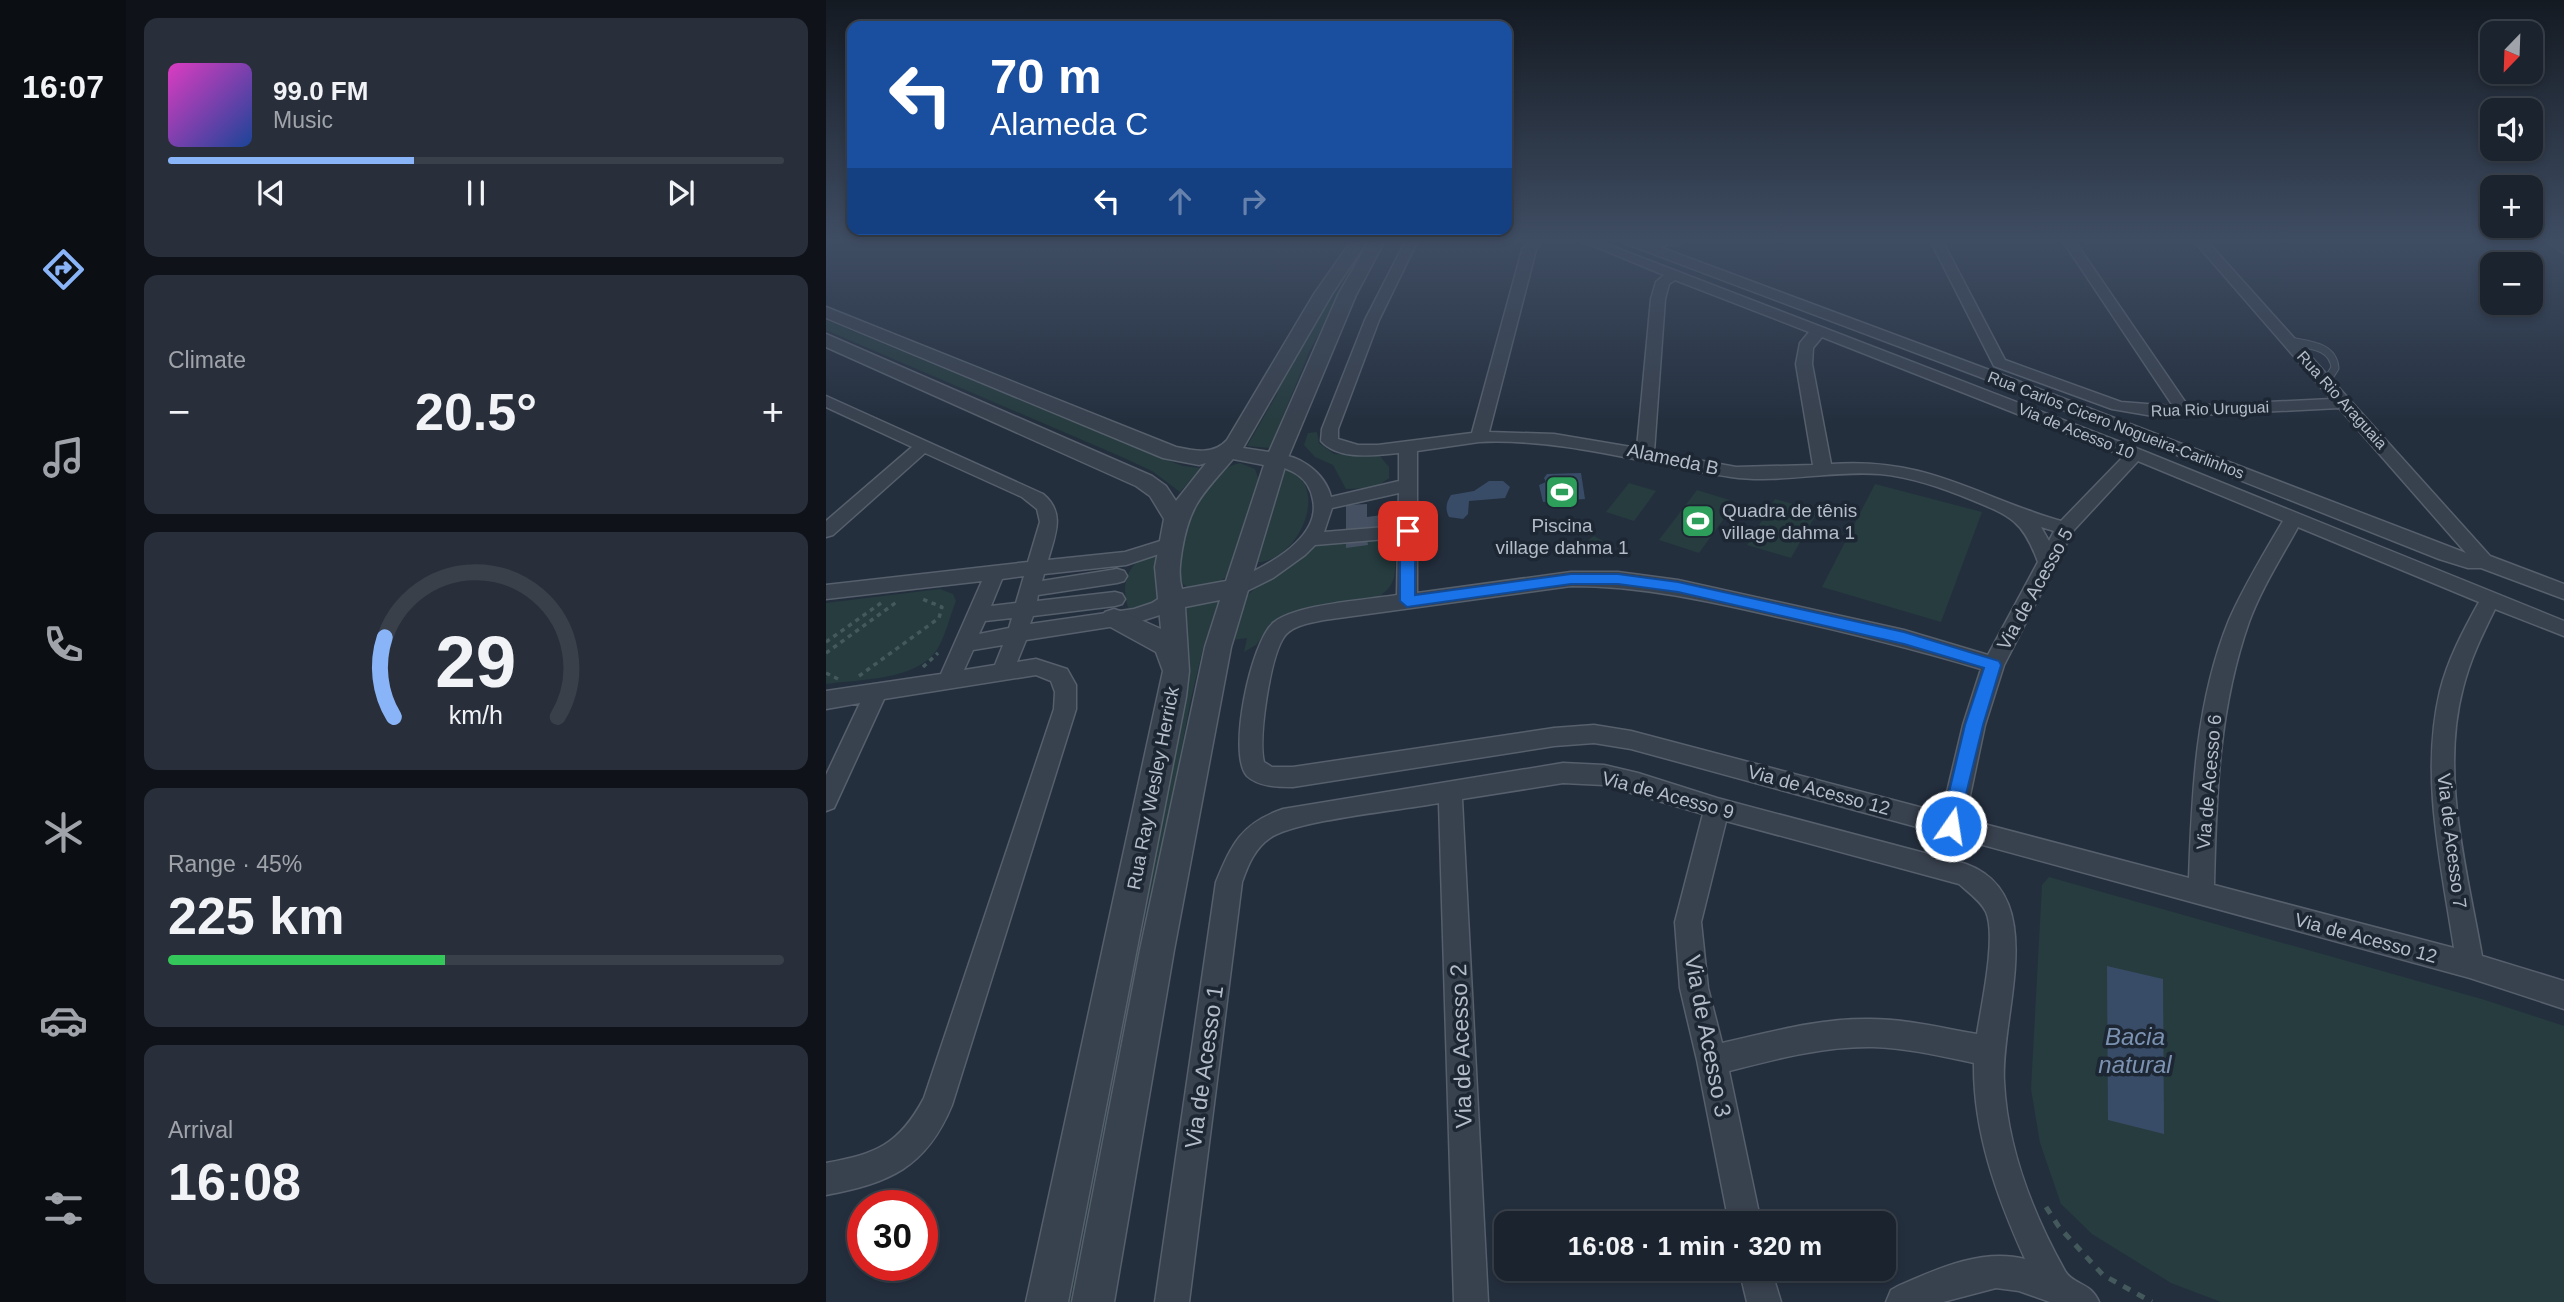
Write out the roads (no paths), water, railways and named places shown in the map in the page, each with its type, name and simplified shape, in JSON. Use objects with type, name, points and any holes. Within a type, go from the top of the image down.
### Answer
[{"type":"street","name":"Rua Ray Wesley Herrick","points":[[1047,1302],[1125,936],[1175,671],[1172,597],[1167,567],[1176,519],[1191,494],[1228,452],[1320,301]]},
{"type":"street","name":"Rua Ray Wesley Herrick","points":[[1093,1302],[1157,950],[1213,665],[1276,460],[1345,301]]},
{"type":"street","name":"Alameda B","points":[[1382,301],[1329,429],[1329,441],[1337,448],[1349,451],[1479,437],[1573,440],[1696,467],[1738,472],[1779,475],[1865,468],[1900,471],[1945,482],[2014,511],[2065,528]]},
{"type":"street","points":[[1479,437],[1516,301]]},
{"type":"street","points":[[1645,454],[1658,301]]},
{"type":"street","name":"Via de Acesso 10","points":[[1744,301],[2135,454],[2564,629]]},
{"type":"street","name":"Rua Carlos Cicero Nogueira-Carlinhos","points":[[1791,301],[2446,554],[2468,561],[2483,561],[2564,592]]},
{"type":"street","points":[[1967,301],[1999,363],[1986,374]]},
{"type":"street","points":[[2109,301],[2184,411]]},
{"type":"street","name":"Rua Rio Araguaia","points":[[2254,301],[2483,561]]},
{"type":"street","points":[[826,312],[1171,453],[1199,458],[1228,452],[1276,460],[1290,463],[1317,484],[1323,505],[1317,527],[1309,539],[1280,565],[1236,588],[1190,598],[1172,597],[1154,611],[1026,599]]},
{"type":"street","points":[[1823,331],[1810,337],[1804,349],[1823,470]]},
{"type":"street","points":[[826,340],[1144,481],[1158,491],[1176,519]]},
{"type":"street","name":"Rua Rio Uruguai","points":[[1999,363],[2118,407],[2138,411],[2345,403]]},
{"type":"street","points":[[828,405],[1028,493],[1044,504],[1049,514],[1049,522],[1017,636],[1003,671]]},
{"type":"street","points":[[1408,445],[1407,601],[1571,579],[1618,579],[1678,587],[1904,638],[1993,665]]},
{"type":"street","points":[[826,531],[923,446]]},
{"type":"street","name":"Via de Acesso 5","points":[[1951,826],[1974,725],[1993,665],[2065,528],[2135,454]]},
{"type":"street","points":[[1323,505],[1408,485]]},
{"type":"street","name":"Alameda B","points":[[2014,511],[2037,534],[2048,564]]},
{"type":"street","name":"Via de Acesso 6","points":[[2201,894],[2204,789],[2215,705],[2239,621],[2266,566],[2294,520]]},
{"type":"street","points":[[1309,539],[1408,531]]},
{"type":"street","points":[[977,615],[1122,567],[1170,544]]},
{"type":"street","points":[[826,592],[1036,568],[1122,567]]},
{"type":"street","points":[[1114,609],[1122,567]]},
{"type":"street","points":[[948,681],[995,573]]},
{"type":"street","name":"Via de Acesso 7","points":[[2470,965],[2447,829],[2443,741],[2450,689],[2466,639],[2490,600]]},
{"type":"street","name":"Via de Acesso 12","points":[[1407,601],[1292,621],[1276,631],[1267,647],[1248,748],[1253,767],[1266,776],[1293,777],[1554,737],[1594,734],[1631,740],[2470,965],[2564,995]]},
{"type":"street","points":[[965,644],[1017,636],[1114,609],[1158,639],[1172,652],[1175,671]]},
{"type":"street","points":[[826,1179],[870,1171],[895,1158],[914,1143],[927,1127],[937,1105],[1068,694],[1067,685],[1061,676],[1052,670],[1036,667],[948,681],[833,690]]},
{"type":"street","points":[[826,801],[865,686]]},
{"type":"street","name":"Via de Acesso 9","points":[[1250,837],[1262,827],[1283,818],[1563,773],[1604,775],[1966,875],[1993,899],[2001,916],[2002,938],[1989,1051]]},
{"type":"street","name":"Via de Acesso 2","points":[[1450,790],[1472,1302]]},
{"type":"street","name":"Via de Acesso 3","points":[[1717,808],[1689,922],[1694,988],[1712,1060],[1743,1211]]},
{"type":"street","name":"Via de Acesso 1","points":[[1172,1302],[1229,882],[1242,849],[1250,837]]},
{"type":"street","points":[[1712,1060],[1801,1039],[1858,1032],[1989,1051],[1989,1085],[1998,1142],[2035,1247],[2054,1284]]},
{"type":"street","points":[[1903,1302],[1918,1293],[1994,1271],[2054,1284],[2082,1302]]},
{"type":"street","points":[[1758,1281],[1764,1302]]},
{"type":"water","name":"Piscina village dahma 1","points":[[1581,473],[1585,499],[1543,502],[1539,485],[1546,482],[1544,478],[1547,474]]},
{"type":"water","points":[[1489,481],[1503,481],[1510,487],[1505,498],[1469,501],[1468,514],[1463,519],[1449,517],[1447,506],[1451,495],[1474,491]]},
{"type":"water","name":"Bacia natural","points":[[2107,966],[2163,979],[2164,1134],[2108,1120]]},
{"type":"place","name":"Piscina village dahma 1","points":[[1562,492]]},
{"type":"place","name":"Quadra de tênis village dahma 1","points":[[1698,521]]}]
